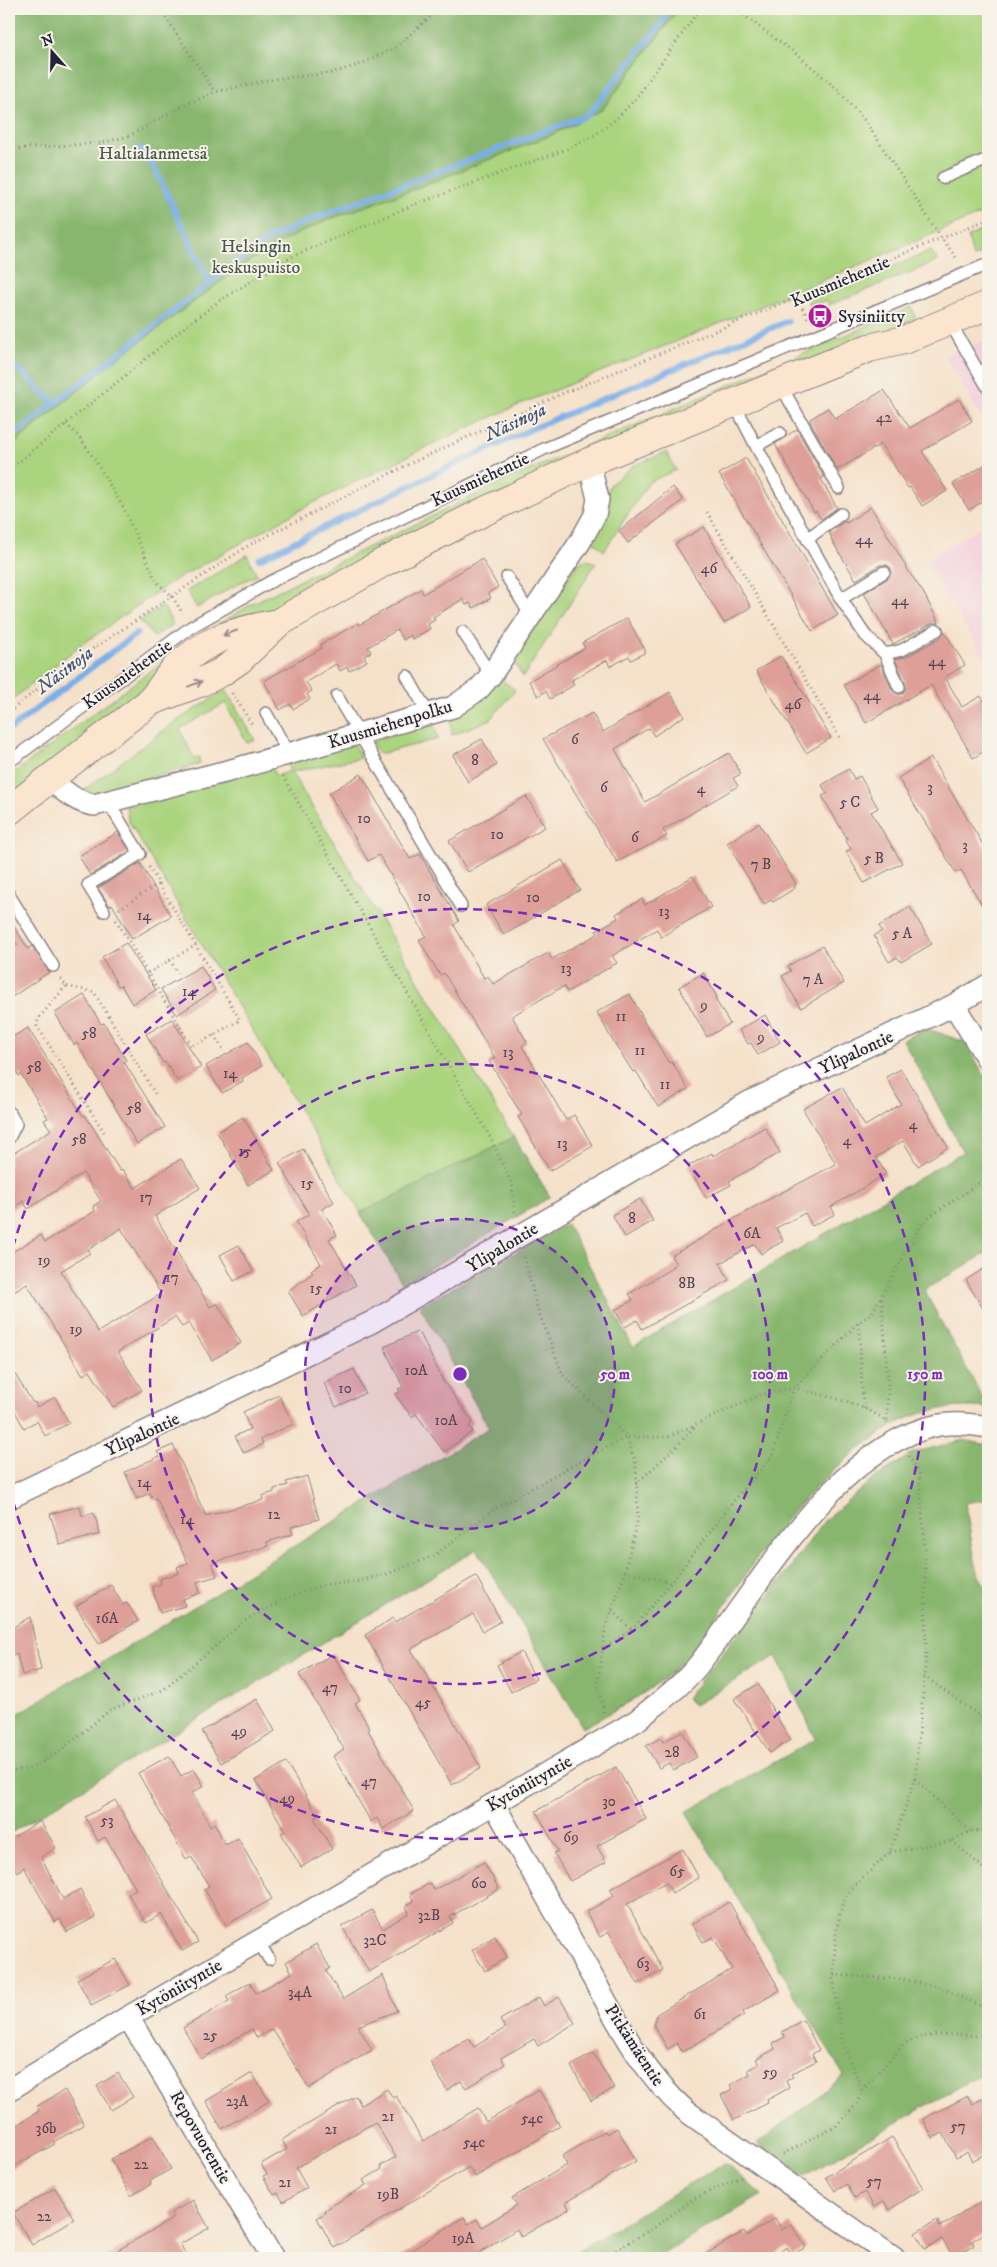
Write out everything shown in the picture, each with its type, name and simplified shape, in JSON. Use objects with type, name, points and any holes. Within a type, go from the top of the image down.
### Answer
[{"type":"main road","name":"Kuusmiehentie","points":[[9,811],[48,778],[149,702],[173,671],[204,647],[222,636],[278,623],[384,562],[485,511],[589,462],[869,348],[904,340],[988,305]]},
{"type":"street","name":"Kuusmiehenpolku","points":[[48,778],[68,795],[83,803],[94,805],[429,715],[453,707],[467,699],[491,675],[580,542],[595,515],[598,499],[589,462]]},
{"type":"street","name":"Ylipalontie","points":[[9,1498],[372,1322],[749,1102],[954,1005],[988,986]]},
{"type":"street","points":[[954,1005],[988,1060]]},
{"type":"street","name":"Kytöniityntie","points":[[9,2090],[128,2017],[264,1950],[494,1804],[636,1721],[667,1696],[699,1664],[798,1529],[820,1503],[860,1465],[899,1439],[926,1428],[942,1424],[965,1423],[988,1427]]},
{"type":"street","name":"Pitkämäentie","points":[[494,1804],[619,2024],[651,2076],[665,2093],[686,2112],[894,2258]]},
{"type":"street","name":"Repovuorentie","points":[[128,2017],[273,2258]]},
{"type":"lane","points":[[943,178],[988,159]]},
{"type":"lane","name":"Kuusmiehentie","points":[[9,762],[191,627],[270,582],[544,449],[988,264]]},
{"type":"lane","points":[[950,321],[988,388]]},
{"type":"lane","points":[[780,384],[839,488]]},
{"type":"lane","points":[[734,403],[841,599],[865,635],[885,654],[900,688]]},
{"type":"lane","points":[[756,446],[780,433]]},
{"type":"lane","points":[[807,539],[841,514]]},
{"type":"lane","points":[[841,599],[884,572]]},
{"type":"lane","points":[[506,577],[531,616]]},
{"type":"lane","points":[[885,654],[902,650],[937,630]]},
{"type":"lane","points":[[463,632],[491,675]]},
{"type":"lane","points":[[407,676],[429,715]]},
{"type":"lane","points":[[337,696],[358,735],[461,906]]},
{"type":"lane","points":[[266,713],[281,756]]},
{"type":"lane","points":[[104,911],[88,885],[140,854],[108,802]]},
{"type":"lane","points":[[9,895],[53,966]]},
{"type":"lane","points":[[9,1112],[16,1124],[9,1138]]},
{"type":"path","points":[[160,9],[215,92]]},
{"type":"path","points":[[9,149],[102,143],[129,136],[182,106],[215,92],[274,79],[332,73],[359,65],[396,47],[439,9]]},
{"type":"path","points":[[9,470],[186,326],[222,299],[293,256],[416,204],[567,149],[596,134],[616,119],[636,98],[700,9]]},
{"type":"path","points":[[735,9],[799,56],[837,89],[866,122],[942,239]]},
{"type":"path","name":"Kuusmiehentie","points":[[9,712],[61,670],[249,545],[408,464],[559,395],[798,299],[988,219]]},
{"type":"path","points":[[798,299],[809,321]]},
{"type":"path","points":[[66,424],[80,438],[95,460],[124,509],[156,581],[172,596]]},
{"type":"path","points":[[707,512],[840,738]]},
{"type":"path","points":[[281,756],[490,1137],[512,1184],[516,1226],[537,1308],[563,1375],[627,1437],[636,1464],[638,1518],[625,1571],[605,1629],[602,1649],[598,1682],[608,1737]]},
{"type":"path","points":[[140,854],[160,883],[240,1020],[192,1047],[113,914],[123,904],[160,883]]},
{"type":"path","points":[[148,973],[196,945]]},
{"type":"path","points":[[170,960],[178,973]]},
{"type":"path","points":[[53,966],[66,986],[94,992],[157,1097]]},
{"type":"path","points":[[66,986],[38,1019],[37,1026],[104,1132]]},
{"type":"path","points":[[214,1035],[224,1051]]},
{"type":"path","points":[[602,1649],[632,1630],[671,1583],[732,1503],[772,1456],[794,1388],[858,1324],[872,1313],[882,1298],[912,1237],[920,1226],[929,1216],[988,1176]]},
{"type":"path","points":[[882,1298],[888,1384],[887,1421]]},
{"type":"path","points":[[858,1324],[862,1353],[861,1385],[864,1409]]},
{"type":"path","points":[[9,1772],[31,1768],[59,1752],[110,1710],[163,1690],[247,1619],[308,1589],[322,1585],[354,1582],[387,1574],[434,1556],[493,1510],[627,1437],[668,1437],[694,1427],[760,1395],[794,1388],[829,1396],[864,1409],[887,1421],[919,1474],[925,1549],[926,1657],[915,1779],[890,1852],[852,1888],[843,1902],[836,1931],[834,1975],[842,2040],[862,2090]]},
{"type":"path","points":[[636,1484],[678,1445],[694,1427]]},
{"type":"path","points":[[625,1571],[671,1583]]},
{"type":"path","points":[[612,1611],[632,1630]]},
{"type":"path","points":[[924,1676],[988,1722]]},
{"type":"path","points":[[915,1779],[970,1831]]},
{"type":"path","points":[[890,1852],[952,1841],[970,1831],[988,1830]]},
{"type":"path","points":[[952,1841],[988,1872]]},
{"type":"path","points":[[988,1963],[988,1979]]},
{"type":"path","points":[[834,1975],[901,1979],[938,1987],[988,2009]]},
{"type":"path","points":[[603,2258],[655,2228],[695,2198],[745,2175],[762,2159],[772,2160],[798,2148],[835,2126],[856,2104],[862,2090],[904,2044],[912,2039],[938,2036],[988,2036]]},
{"type":"shaded area","points":[[988,339],[988,429],[945,356]]},
{"type":"shaded area","points":[[988,522],[988,664],[925,560]]},
{"type":"green space","name":"Helsingin keskuspuisto","points":[[9,9],[988,9],[988,211],[692,335],[523,403],[441,440],[311,504],[173,581],[77,648],[9,702]]},
{"type":"green space","name":"Haltialanmetsä","points":[[9,9],[679,9],[602,110],[549,136],[412,190],[327,220],[285,240],[246,263],[110,364],[9,448]]},
{"type":"green space","points":[[988,227],[988,251],[973,257],[968,237]]},
{"type":"green space","points":[[931,251],[938,261],[829,305],[827,300],[810,307],[808,301]]},
{"type":"green space","points":[[912,307],[916,321],[269,613],[207,631],[253,603],[509,479]]},
{"type":"green space","points":[[666,452],[676,470],[649,482],[604,551],[591,539],[607,512],[608,490],[611,484],[633,466]]},
{"type":"green space","points":[[247,555],[257,575],[239,583],[197,608],[187,591]]},
{"type":"green space","points":[[587,560],[596,563],[523,677],[515,664],[516,655],[575,567],[582,561]]},
{"type":"green space","points":[[161,607],[164,608],[173,624],[154,637],[140,621]]},
{"type":"green space","points":[[186,644],[126,707],[9,797],[9,777]]},
{"type":"green space","points":[[499,678],[515,690],[513,693],[491,719],[452,735],[450,715]]},
{"type":"green space","points":[[226,690],[255,740],[247,743],[225,703],[180,729],[194,759],[199,757],[200,764],[143,780],[134,787],[96,796],[84,790],[175,722]]},
{"type":"green space","points":[[433,722],[438,739],[379,754],[371,741]]},
{"type":"green space","points":[[354,743],[360,758],[291,772],[550,1197],[403,1284],[128,820],[126,806],[271,767],[276,776],[290,771],[287,764]]},
{"type":"green space","points":[[925,1028],[965,1042],[988,1082],[988,1252],[924,1290],[988,1408],[955,1407],[921,1413],[900,1422],[868,1442],[836,1468],[781,1526],[716,1619],[688,1655],[662,1680],[583,1728],[477,1549],[9,1834],[9,1719],[489,1428],[420,1306],[567,1224],[633,1347],[963,1152],[903,1040]]},
{"type":"green space","points":[[514,1137],[550,1197],[403,1284],[360,1213]]},
{"type":"green space","points":[[963,1440],[988,1445],[988,1499],[965,1503],[977,1572],[988,1591],[988,2074],[985,2072],[802,2177],[757,2144],[844,2076],[686,1812],[816,1739],[776,1656],[694,1705],[686,1698],[785,1575],[824,1521],[873,1479],[913,1453]]},
{"type":"green space","points":[[725,2163],[762,2195],[656,2258],[565,2258]]},
{"type":"building","points":[[884,390],[910,428],[959,399],[972,421],[922,451],[947,491],[922,506],[910,487],[908,488],[881,444],[837,470],[810,421],[810,419],[828,408],[835,419]]},
{"type":"building","points":[[797,429],[824,477],[821,479],[837,508],[821,519],[816,511],[814,512],[775,444]]},
{"type":"building","points":[[746,458],[838,615],[812,631],[719,474]]},
{"type":"building","points":[[988,463],[988,498],[969,510],[953,484]]},
{"type":"building","points":[[673,487],[683,500],[628,543],[619,531]]},
{"type":"building","points":[[871,507],[923,592],[939,623],[933,623],[893,644],[864,593],[888,578],[891,568],[887,565],[880,565],[856,580],[831,539],[829,532]]},
{"type":"building","points":[[704,527],[751,607],[724,623],[675,544]]},
{"type":"building","points":[[482,559],[498,587],[488,593],[491,598],[473,608],[470,603],[466,605],[463,599],[433,617],[435,620],[428,624],[430,629],[412,639],[410,635],[403,640],[397,630],[368,647],[371,652],[364,656],[367,661],[349,671],[347,667],[340,671],[336,664],[306,682],[312,691],[307,694],[310,699],[293,709],[290,704],[280,710],[264,681],[322,648],[320,645],[358,623],[359,625],[421,589],[423,594]]},
{"type":"building","points":[[627,618],[646,652],[631,660],[629,656],[610,667],[607,660],[572,680],[574,685],[550,699],[546,691],[538,696],[529,681],[585,648],[582,643]]},
{"type":"building","points":[[944,631],[965,665],[945,677],[962,707],[981,696],[988,708],[988,749],[973,758],[931,685],[866,723],[844,685],[881,664],[892,690],[902,694],[906,685],[895,659],[906,657],[941,637]]},
{"type":"building","points":[[781,656],[831,738],[806,753],[756,671]]},
{"type":"building","points":[[670,692],[684,716],[654,736],[649,728],[615,749],[645,802],[729,753],[741,774],[733,778],[738,786],[663,830],[667,836],[617,862],[543,739],[592,713],[603,732]]},
{"type":"building","points":[[482,739],[497,765],[468,782],[453,755]]},
{"type":"building","points":[[931,758],[988,853],[988,915],[961,870],[956,873],[898,778]]},
{"type":"building","points":[[849,769],[854,779],[860,776],[878,808],[871,812],[902,863],[864,883],[846,852],[851,849],[846,841],[848,840],[822,796],[827,794],[822,785]]},
{"type":"building","points":[[361,774],[410,859],[420,854],[459,921],[454,925],[484,978],[488,976],[493,984],[548,953],[552,959],[598,934],[596,931],[618,918],[616,914],[642,899],[645,905],[693,876],[711,907],[661,937],[657,929],[612,956],[617,963],[567,992],[564,986],[512,1016],[527,1042],[522,1046],[566,1120],[574,1115],[593,1146],[550,1171],[518,1117],[522,1115],[489,1061],[495,1058],[444,973],[440,975],[419,940],[426,936],[379,855],[368,861],[329,793]]},
{"type":"building","points":[[526,796],[545,827],[468,872],[449,841]]},
{"type":"building","points":[[759,823],[796,884],[795,888],[773,902],[771,900],[764,904],[727,843]]},
{"type":"building","points":[[118,832],[130,851],[90,875],[79,856]]},
{"type":"building","points":[[562,860],[580,890],[504,935],[486,905]]},
{"type":"building","points":[[140,863],[171,916],[132,939],[112,904],[110,906],[98,888]]},
{"type":"building","points":[[910,907],[932,944],[901,962],[897,957],[889,962],[874,936],[882,931],[879,926]]},
{"type":"building","points":[[9,918],[28,949],[32,946],[49,972],[9,999]]},
{"type":"building","points":[[126,943],[156,990],[132,1004],[121,985],[118,986],[102,957]]},
{"type":"building","points":[[822,946],[844,983],[801,1008],[782,976],[791,971],[788,966]]},
{"type":"building","points":[[201,966],[215,990],[177,1015],[161,989]]},
{"type":"building","points":[[703,973],[717,997],[715,999],[730,1024],[707,1037],[679,987]]},
{"type":"building","points":[[630,994],[669,1063],[672,1062],[688,1089],[658,1107],[636,1071],[633,1072],[611,1038],[597,1012]]},
{"type":"building","points":[[84,995],[101,1024],[104,1023],[126,1060],[124,1062],[165,1127],[137,1144],[77,1043],[74,1045],[55,1013]]},
{"type":"building","points":[[765,1015],[780,1042],[758,1055],[751,1043],[748,1044],[739,1030]]},
{"type":"building","points":[[172,1019],[201,1067],[177,1081],[166,1062],[163,1063],[146,1034]]},
{"type":"building","points":[[28,1028],[83,1116],[85,1115],[120,1171],[123,1170],[135,1188],[181,1159],[200,1188],[155,1216],[210,1307],[217,1303],[241,1343],[212,1360],[189,1323],[182,1327],[175,1317],[118,1352],[142,1390],[113,1407],[90,1371],[83,1375],[27,1284],[9,1295],[9,1254],[41,1235],[45,1242],[95,1211],[93,1206],[101,1201],[83,1173],[28,1209],[23,1201],[9,1211],[9,1156],[51,1130],[44,1120],[48,1118],[21,1074],[19,1076],[9,1060],[9,1039]],"holes":[[[121,1228],[161,1294],[98,1332],[61,1271],[90,1253],[88,1250]]]},
{"type":"building","points":[[248,1042],[262,1066],[242,1078],[243,1081],[222,1093],[206,1066]]},
{"type":"building","points":[[901,1069],[948,1147],[918,1166],[903,1141],[876,1157],[886,1174],[831,1207],[835,1214],[812,1226],[805,1213],[776,1228],[783,1241],[761,1254],[755,1244],[720,1263],[729,1280],[642,1329],[637,1320],[625,1327],[615,1310],[633,1300],[629,1294],[672,1268],[676,1264],[671,1256],[756,1206],[836,1164],[803,1109],[842,1087],[865,1126],[901,1104],[886,1077]]},
{"type":"building","points":[[243,1117],[274,1170],[248,1185],[217,1132]]},
{"type":"building","points":[[765,1127],[780,1153],[729,1181],[731,1185],[706,1198],[688,1166],[712,1153],[713,1156]]},
{"type":"building","points":[[303,1149],[334,1202],[322,1209],[337,1235],[329,1239],[356,1285],[303,1316],[288,1291],[313,1273],[311,1270],[321,1264],[296,1222],[309,1214],[279,1163]]},
{"type":"building","points":[[640,1199],[653,1221],[625,1237],[612,1215]]},
{"type":"building","points":[[239,1245],[253,1271],[234,1281],[220,1255]]},
{"type":"building","points":[[988,1266],[988,1317],[966,1280]]},
{"type":"building","points":[[419,1331],[443,1381],[473,1422],[469,1426],[473,1431],[444,1452],[416,1414],[412,1417],[395,1394],[400,1392],[398,1389],[403,1387],[384,1347]]},
{"type":"building","points":[[9,1365],[37,1407],[55,1397],[69,1423],[45,1436],[37,1421],[24,1428],[9,1400]]},
{"type":"building","points":[[354,1369],[365,1393],[336,1407],[324,1383]]},
{"type":"building","points":[[279,1395],[293,1424],[261,1439],[263,1444],[244,1453],[235,1436],[250,1429],[243,1412]]},
{"type":"building","points":[[173,1445],[206,1516],[263,1500],[262,1496],[274,1492],[274,1489],[288,1485],[286,1482],[307,1476],[319,1519],[291,1527],[293,1534],[267,1542],[268,1546],[212,1563],[217,1576],[197,1582],[200,1593],[183,1599],[185,1606],[160,1613],[152,1587],[161,1584],[160,1579],[179,1573],[177,1567],[188,1563],[156,1498],[153,1500],[150,1493],[137,1499],[125,1472],[160,1456],[157,1452]]},
{"type":"building","points":[[80,1506],[82,1516],[94,1513],[100,1534],[60,1545],[50,1514]]},
{"type":"building","points":[[476,1576],[501,1621],[483,1631],[473,1614],[411,1649],[481,1768],[452,1785],[365,1635],[393,1618],[395,1622]]},
{"type":"building","points":[[111,1585],[123,1605],[127,1603],[138,1621],[99,1644],[76,1606]]},
{"type":"building","points":[[30,1617],[41,1670],[22,1675],[17,1654],[9,1658],[9,1630]]},
{"type":"building","points":[[521,1652],[536,1679],[511,1692],[497,1665]]},
{"type":"building","points":[[333,1654],[360,1700],[355,1703],[370,1729],[368,1730],[414,1811],[383,1829],[377,1818],[371,1822],[333,1756],[344,1749],[299,1674]]},
{"type":"building","points":[[758,1684],[790,1740],[770,1753],[734,1699]]},
{"type":"building","points":[[257,1699],[275,1731],[221,1763],[202,1731]]},
{"type":"building","points":[[682,1731],[697,1757],[674,1770],[669,1763],[659,1768],[646,1746],[661,1738],[663,1742]]},
{"type":"building","points":[[169,1756],[181,1776],[194,1769],[204,1786],[192,1793],[210,1826],[214,1823],[226,1845],[238,1838],[272,1899],[226,1925],[204,1889],[209,1886],[191,1856],[186,1859],[138,1773]]},
{"type":"building","points":[[286,1762],[318,1816],[314,1818],[332,1849],[301,1867],[281,1833],[285,1831],[256,1780]]},
{"type":"building","points":[[616,1767],[646,1819],[597,1846],[606,1862],[570,1881],[554,1853],[558,1851],[536,1811]]},
{"type":"building","points":[[115,1800],[198,1942],[182,1951],[161,1914],[146,1923],[128,1894],[136,1889],[105,1837],[98,1841],[85,1817]]},
{"type":"building","points":[[40,1821],[56,1848],[41,1857],[63,1899],[80,1889],[95,1917],[67,1932],[60,1919],[55,1922],[24,1867],[17,1872],[9,1859],[9,1840]]},
{"type":"building","points":[[683,1849],[699,1878],[672,1893],[666,1882],[627,1904],[663,1970],[638,1984],[609,1932],[600,1937],[586,1912],[614,1896],[610,1889]]},
{"type":"building","points":[[484,1862],[499,1889],[450,1917],[453,1923],[369,1972],[342,1926],[372,1910],[383,1929],[409,1913],[406,1906],[414,1901],[410,1894],[430,1883],[434,1890]]},
{"type":"building","points":[[729,1902],[780,1990],[743,2012],[744,2015],[682,2052],[677,2043],[668,2049],[654,2026],[657,2014],[732,1969],[713,1937],[703,1942],[692,1924]]},
{"type":"building","points":[[495,1936],[507,1957],[485,1971],[472,1950]]},
{"type":"building","points":[[316,1944],[330,1968],[326,1971],[343,1999],[383,1975],[397,2011],[358,2026],[372,2050],[309,2088],[272,2029],[257,2038],[252,2029],[201,2059],[183,2028],[229,2001],[226,1996],[250,1982],[256,1993],[292,1973],[286,1962]]},
{"type":"building","points":[[115,1959],[130,1985],[91,2005],[77,1979]]},
{"type":"building","points":[[539,1997],[544,2006],[559,1997],[575,2023],[538,2046],[534,2039],[501,2058],[505,2064],[466,2088],[461,2081],[447,2090],[430,2062],[469,2038],[474,2047],[505,2028],[500,2020]]},
{"type":"building","points":[[803,2020],[819,2050],[812,2054],[816,2061],[791,2074],[793,2077],[786,2081],[789,2088],[767,2100],[768,2103],[734,2120],[721,2095],[733,2089],[730,2085],[750,2074],[748,2070],[759,2064],[756,2059],[775,2049],[773,2043],[785,2037],[782,2032]]},
{"type":"building","points":[[593,2053],[614,2088],[591,2101],[571,2066]]},
{"type":"building","points":[[118,2073],[133,2097],[111,2110],[97,2086]]},
{"type":"building","points":[[252,2073],[269,2101],[222,2129],[206,2101]]},
{"type":"building","points":[[387,2089],[393,2098],[396,2096],[423,2141],[478,2108],[486,2122],[539,2090],[560,2126],[475,2177],[469,2167],[334,2248],[317,2218],[327,2212],[325,2210],[366,2185],[363,2180],[382,2169],[380,2166],[396,2157],[375,2122],[296,2168],[307,2188],[283,2202],[278,2193],[274,2195],[263,2176],[267,2174],[261,2164],[287,2149],[282,2140],[293,2133],[356,2096],[361,2105]]},
{"type":"building","points":[[65,2090],[84,2125],[53,2142],[55,2144],[9,2169],[9,2130],[39,2111],[37,2106]]},
{"type":"building","points":[[968,2096],[972,2104],[988,2096],[988,2152],[972,2161],[967,2152],[956,2158],[943,2133],[933,2138],[923,2119]]},
{"type":"building","points":[[617,2128],[636,2161],[566,2202],[569,2209],[521,2237],[517,2229],[471,2258],[399,2258],[464,2217],[468,2224],[477,2219],[482,2227],[517,2205],[512,2198],[567,2165],[562,2156],[605,2131],[607,2134]]},
{"type":"building","points":[[153,2136],[171,2169],[150,2181],[151,2184],[131,2196],[111,2159]]},
{"type":"building","points":[[892,2137],[923,2188],[889,2210],[884,2201],[874,2207],[865,2192],[855,2198],[847,2184],[835,2191],[826,2177]]},
{"type":"building","points":[[55,2188],[74,2219],[32,2245],[13,2213]]},
{"type":"building","points":[[988,2198],[988,2231],[972,2241],[974,2245],[954,2258],[942,2239],[925,2249],[915,2233],[937,2220],[940,2227]]},
{"type":"building","points":[[193,2200],[209,2228],[180,2244],[188,2258],[104,2258],[174,2218],[171,2213]]},
{"type":"building","points":[[775,2218],[782,2230],[791,2224],[806,2247],[792,2255],[787,2247],[769,2258],[700,2258],[744,2231],[747,2236]]},
{"type":"waterway","points":[[9,439],[264,241],[312,219],[588,115],[666,18]]},
{"type":"waterway","points":[[139,148],[155,169],[209,282]]},
{"type":"waterway","name":"Näsinoja","points":[[259,559],[440,471],[536,427],[788,321]]},
{"type":"waterway","points":[[9,360],[54,403]]},
{"type":"waterway","name":"Näsinoja","points":[[9,730],[137,633]]},
{"type":"place","name":"Sysiniitty","points":[[820,316]]}]
